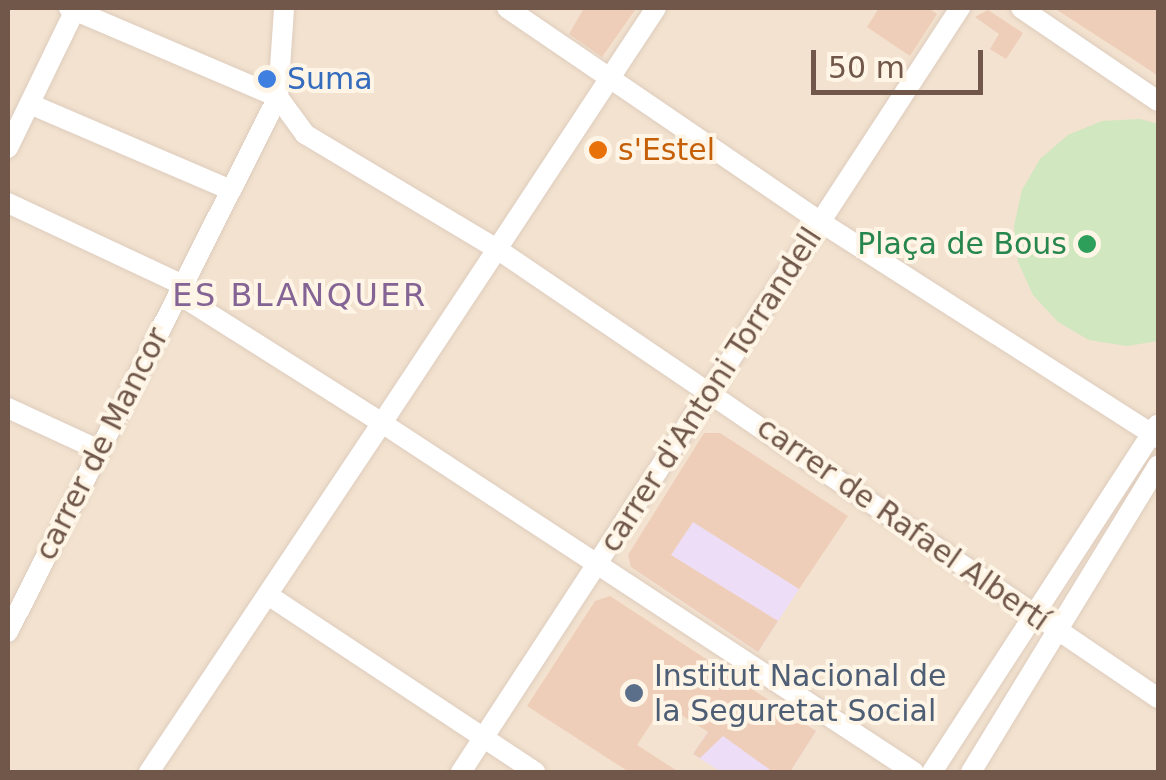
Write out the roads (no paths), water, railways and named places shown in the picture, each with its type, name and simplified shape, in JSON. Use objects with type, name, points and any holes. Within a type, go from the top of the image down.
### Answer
[{"type":"street","points":[[8,148],[72,9],[278,97],[284,8]]},
{"type":"street","points":[[508,8],[819,221],[1156,432],[932,772]]},
{"type":"street","points":[[157,770],[656,8]]},
{"type":"street","name":"carrer d'Antoni Torrandell","points":[[461,772],[960,8]]},
{"type":"street","points":[[1021,8],[1158,101]]},
{"type":"street","name":"carrer de Mancor","points":[[8,632],[278,97]]},
{"type":"street","name":"carrer de Rafael Albertí","points":[[278,97],[305,134],[497,250],[710,390],[1158,698]]},
{"type":"street","points":[[30,104],[231,190]]},
{"type":"street","points":[[8,203],[180,290],[914,772]]},
{"type":"street","points":[[8,408],[99,450]]},
{"type":"street","points":[[972,772],[1158,466]]},
{"type":"street","points":[[271,597],[535,772]]},
{"type":"place","name":"Suma","points":[[267,79]]},
{"type":"place","name":"s'Estel","points":[[598,150]]},
{"type":"place","name":"Plaça de Bous","points":[[1087,244]]},
{"type":"place","name":"Institut Nacional de la Seguretat Social","points":[[634,693]]},
{"type":"district","name":"ES BLANQUER","points":[[300,295]]}]
